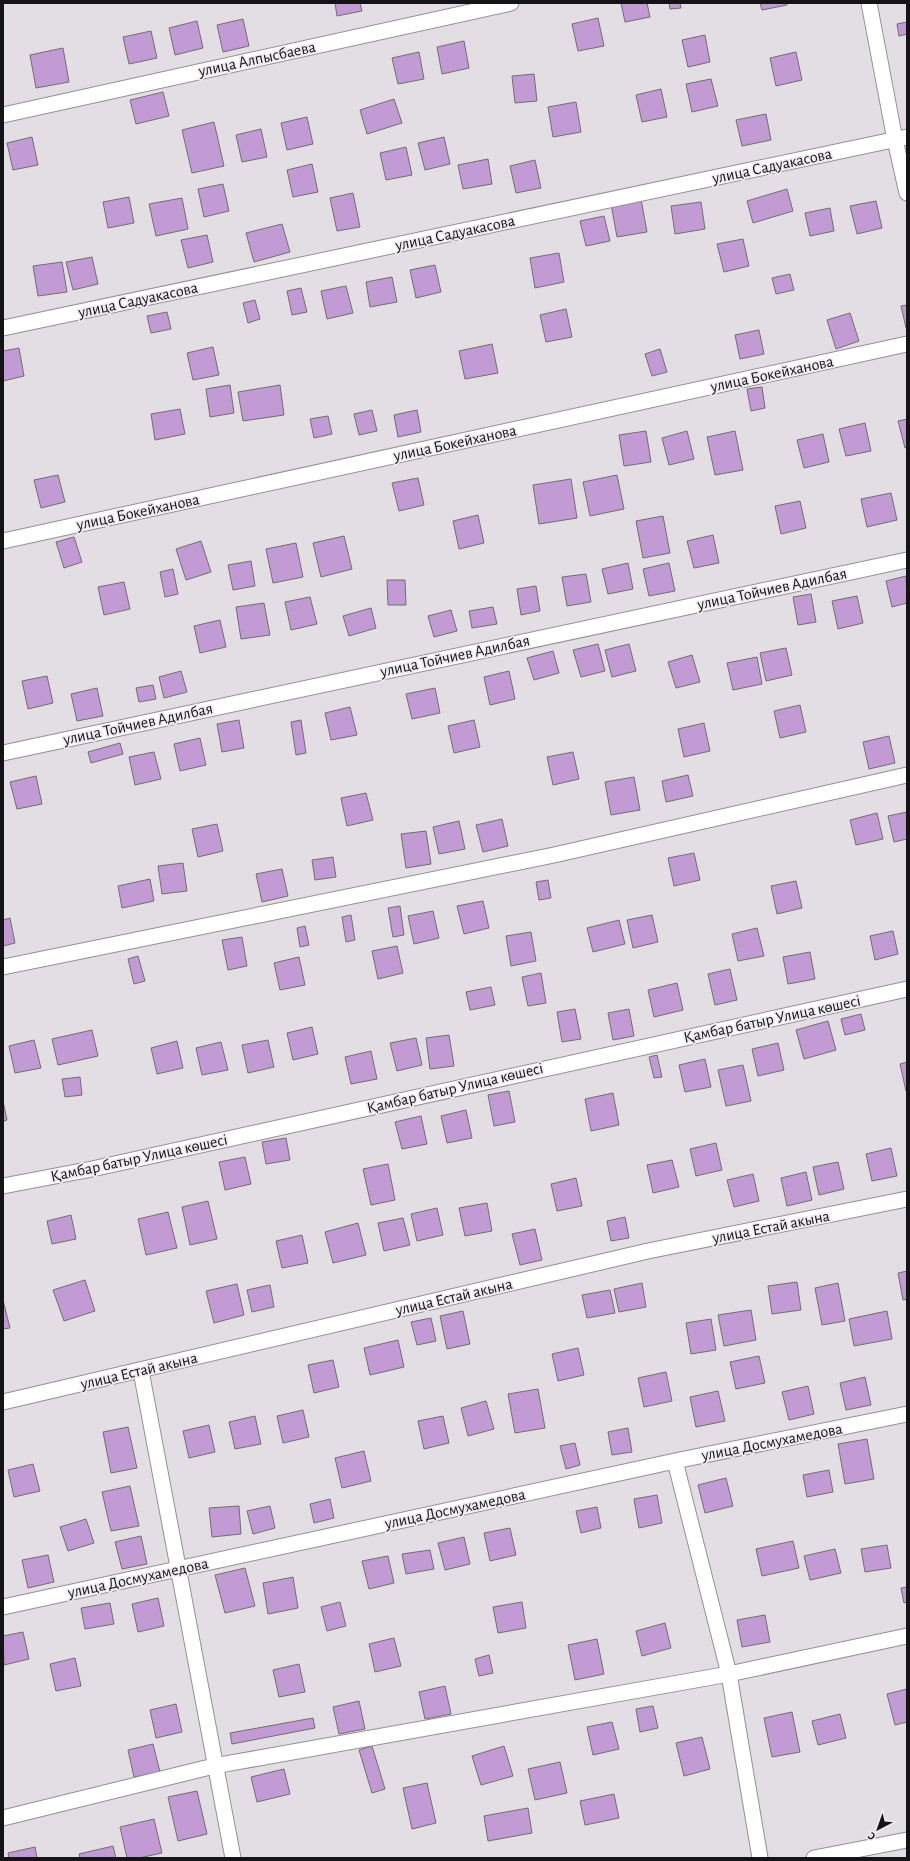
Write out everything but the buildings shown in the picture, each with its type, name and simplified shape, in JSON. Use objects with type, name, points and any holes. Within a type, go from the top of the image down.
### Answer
[{"type":"street","name":"улица Алпысбаева","points":[[3,115],[511,3]]},
{"type":"street","points":[[869,3],[901,139],[907,194]]},
{"type":"street","name":"улица Садуакасова","points":[[3,328],[901,139]]},
{"type":"street","name":"улица Бокейханова","points":[[3,541],[907,344]]},
{"type":"street","name":"улица Тойчиев Адилбая","points":[[3,753],[907,560]]},
{"type":"street","points":[[3,967],[554,855],[907,775]]},
{"type":"street","name":"Қамбар батыр Улица көшесі","points":[[3,1186],[92,1169],[907,989]]},
{"type":"street","name":"улица Естай акына","points":[[3,1402],[141,1371],[648,1251],[907,1199]]},
{"type":"street","points":[[141,1371],[180,1569],[214,1766],[233,1858]]},
{"type":"street","name":"улица Досмухамедова","points":[[3,1607],[675,1461],[907,1414]]},
{"type":"street","points":[[675,1461],[729,1674],[760,1858]]},
{"type":"street","points":[[3,1818],[214,1766],[729,1674],[907,1636]]},
{"type":"street","points":[[814,1858],[907,1840]]}]
